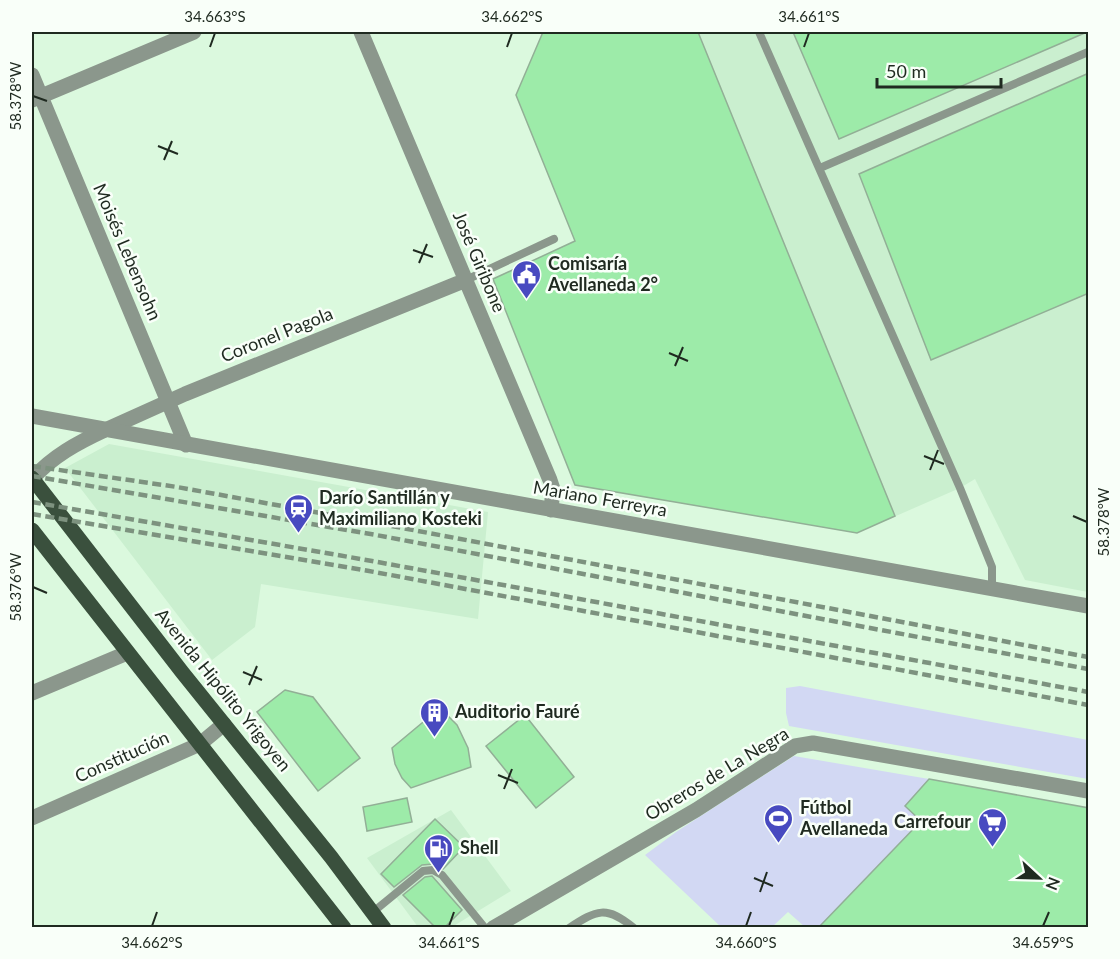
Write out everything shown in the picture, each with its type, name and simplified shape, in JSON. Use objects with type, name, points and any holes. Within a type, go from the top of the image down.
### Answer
[{"type":"main road","name":"Avenida Hipólito Yrigoyen","points":[[32,478],[384,927]]},
{"type":"main road","points":[[32,530],[344,927]]},
{"type":"street","points":[[36,98],[194,32]]},
{"type":"street","name":"José Giribone","points":[[361,32],[550,480],[553,489],[551,510]]},
{"type":"street","name":"Moisés Lebensohn","points":[[32,75],[36,98],[186,444]]},
{"type":"street","name":"Coronel Pagola","points":[[105,430],[168,401],[466,280]]},
{"type":"street","name":"Mariano Ferreyra","points":[[32,416],[1089,606]]},
{"type":"street","points":[[32,478],[49,461],[64,451],[105,430]]},
{"type":"street","points":[[32,693],[127,653]]},
{"type":"street","name":"Constitución","points":[[32,818],[200,744],[224,724]]},
{"type":"street","name":"Obreros de La Negra","points":[[493,927],[696,810],[795,746],[813,743],[1089,791]]},
{"type":"lane","points":[[759,32],[992,567],[992,590]]},
{"type":"lane","points":[[820,168],[1089,52]]},
{"type":"lane","points":[[466,280],[554,239]]},
{"type":"lane","points":[[373,912],[423,870],[433,870],[442,875],[485,927]]},
{"type":"lane","points":[[569,927],[588,915],[604,912],[619,915],[634,927]]},
{"type":"shaded area","points":[[544,32],[1088,32],[1088,592],[1025,580],[975,479],[960,488],[857,533],[559,321],[537,259],[575,241],[516,95]]},
{"type":"shaded area","points":[[109,444],[488,512],[478,619],[261,584],[255,627],[212,660],[65,468]]},
{"type":"shaded area","points":[[800,686],[1088,740],[1088,779],[789,726],[786,713],[786,688]]},
{"type":"shaded area","name":"Fútbol Avellaneda","points":[[794,756],[929,779],[905,806],[921,821],[819,927],[805,927],[788,912],[772,927],[721,927],[645,855],[676,832]]},
{"type":"shaded area","name":"Shell","points":[[451,810],[511,891],[452,927],[418,927],[367,858]]},
{"type":"building","points":[[543,32],[698,32],[895,516],[857,533],[575,485],[493,279],[575,241],[516,95]]},
{"type":"building","points":[[793,32],[1087,32],[839,139]]},
{"type":"building","points":[[1089,73],[1089,293],[931,360],[859,174]]},
{"type":"building","points":[[285,690],[313,697],[360,758],[318,791],[257,712]]},
{"type":"building","name":"Auditorio Fauré","points":[[440,708],[457,725],[468,748],[471,767],[411,788],[402,778],[395,764],[392,748]]},
{"type":"building","points":[[525,715],[574,777],[536,808],[486,746]]},
{"type":"building","name":"Carrefour","points":[[929,779],[1089,808],[1089,927],[819,927],[921,821],[905,806]]},
{"type":"building","points":[[407,798],[412,822],[367,831],[363,807]]},
{"type":"building","points":[[435,819],[464,847],[443,869],[433,864],[422,865],[394,887],[381,874]]},
{"type":"building","points":[[432,876],[462,910],[445,927],[435,927],[403,895],[425,877]]},
{"type":"railway","points":[[32,466],[177,487],[1088,657]]},
{"type":"railway","points":[[32,476],[376,535],[1088,669]]},
{"type":"railway","points":[[32,502],[372,561],[1088,692]]},
{"type":"railway","points":[[32,514],[369,571],[1088,705]]},
{"type":"place","name":"Comisaría Avellaneda 2°","points":[[527,300]]},
{"type":"place","name":"Darío Santillán y Maximiliano Kosteki","points":[[298,534]]},
{"type":"place","name":"Auditorio Fauré","points":[[434,738]]},
{"type":"place","name":"Fútbol Avellaneda","points":[[779,844]]},
{"type":"place","name":"Carrefour","points":[[992,848]]},
{"type":"place","name":"Shell","points":[[439,874]]}]
